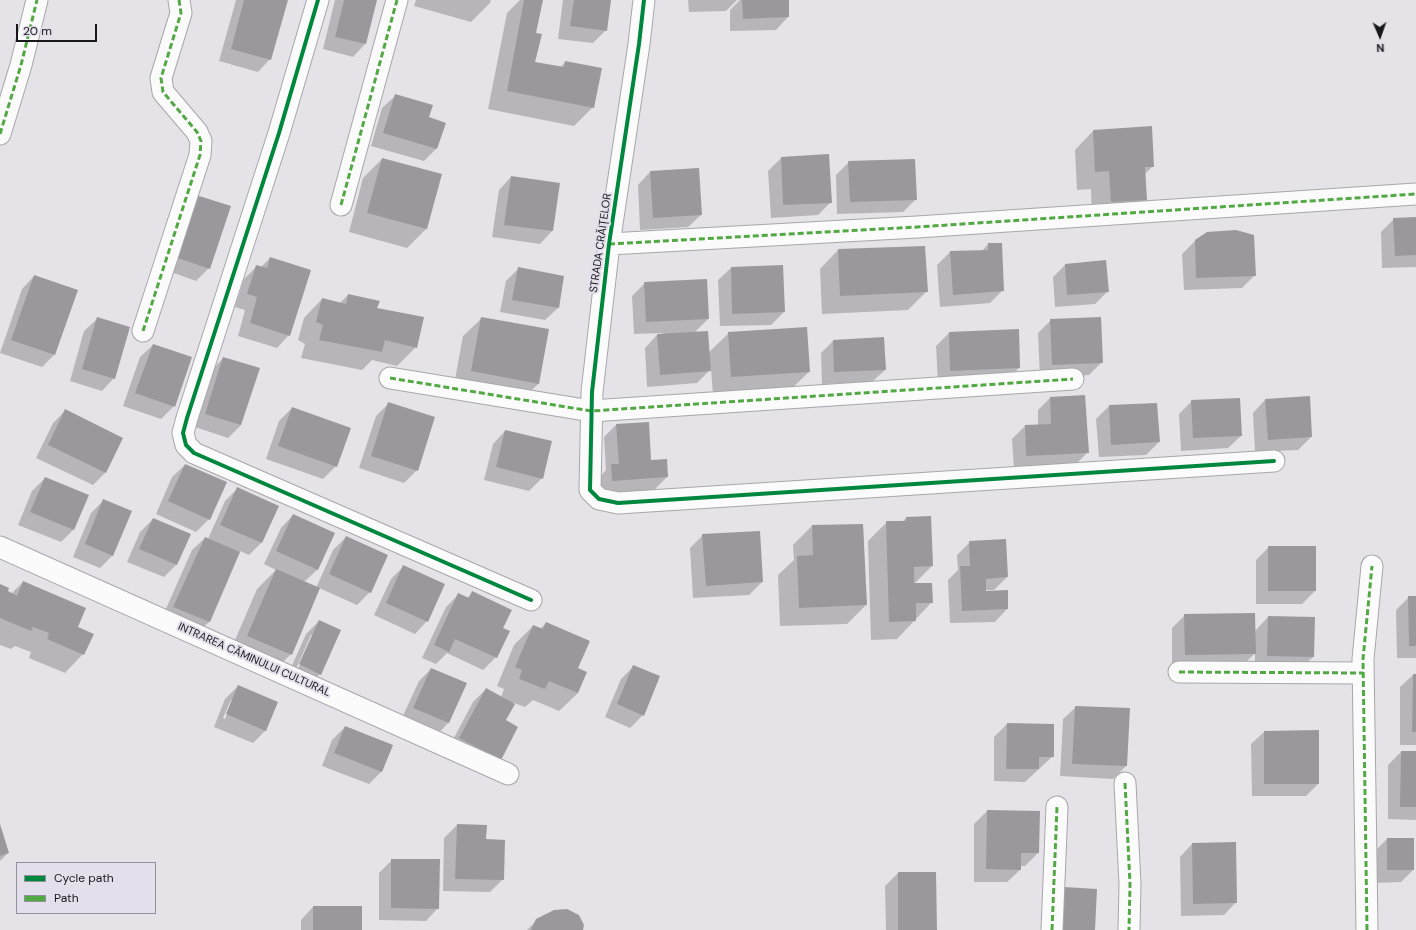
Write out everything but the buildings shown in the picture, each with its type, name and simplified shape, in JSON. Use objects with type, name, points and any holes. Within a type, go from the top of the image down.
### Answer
[{"type":"street","points":[[0,134],[21,66],[37,0]]},
{"type":"street","points":[[143,331],[200,155],[202,141],[197,132],[163,92],[161,78],[180,13],[179,0]]},
{"type":"street","points":[[318,0],[279,133],[187,418],[183,433],[186,445],[194,453],[530,600]]},
{"type":"street","points":[[341,205],[397,0]]},
{"type":"street","name":"STRADA CRĂIȚELOR","points":[[644,0],[640,44],[609,244],[591,410],[590,490],[599,499],[618,503],[1274,461]]},
{"type":"street","points":[[609,244],[909,227],[1416,194]]},
{"type":"street","points":[[390,378],[591,410],[1073,379]]},
{"type":"street","name":"INTRAREA CĂMINULUI CULTURAL","points":[[0,547],[508,774]]},
{"type":"street","points":[[1367,930],[1363,673],[1372,566]]},
{"type":"street","points":[[1179,672],[1363,673]]},
{"type":"street","points":[[1125,783],[1130,884],[1130,930]]},
{"type":"street","points":[[1052,930],[1057,807]]},
{"type":"marked path","points":[[0,134],[21,65],[37,0]]},
{"type":"marked path","points":[[143,331],[200,155],[201,141],[197,132],[163,92],[161,78],[181,13],[179,0]]},
{"type":"marked path","points":[[341,205],[397,0]]},
{"type":"marked path","points":[[609,244],[917,227],[1416,194]]},
{"type":"marked path","points":[[390,378],[591,411],[1073,379]]},
{"type":"marked path","points":[[1367,930],[1363,659],[1372,566]]},
{"type":"marked path","points":[[1179,672],[1363,673]]},
{"type":"marked path","points":[[1125,783],[1130,884],[1129,930]]},
{"type":"marked path","points":[[1052,930],[1057,807]]},
{"type":"cycle path","points":[[318,0],[279,133],[187,418],[183,433],[186,445],[194,453],[531,600]]},
{"type":"cycle path","points":[[644,0],[639,44],[609,244],[592,392],[590,490],[599,499],[618,503],[1274,461]]}]
